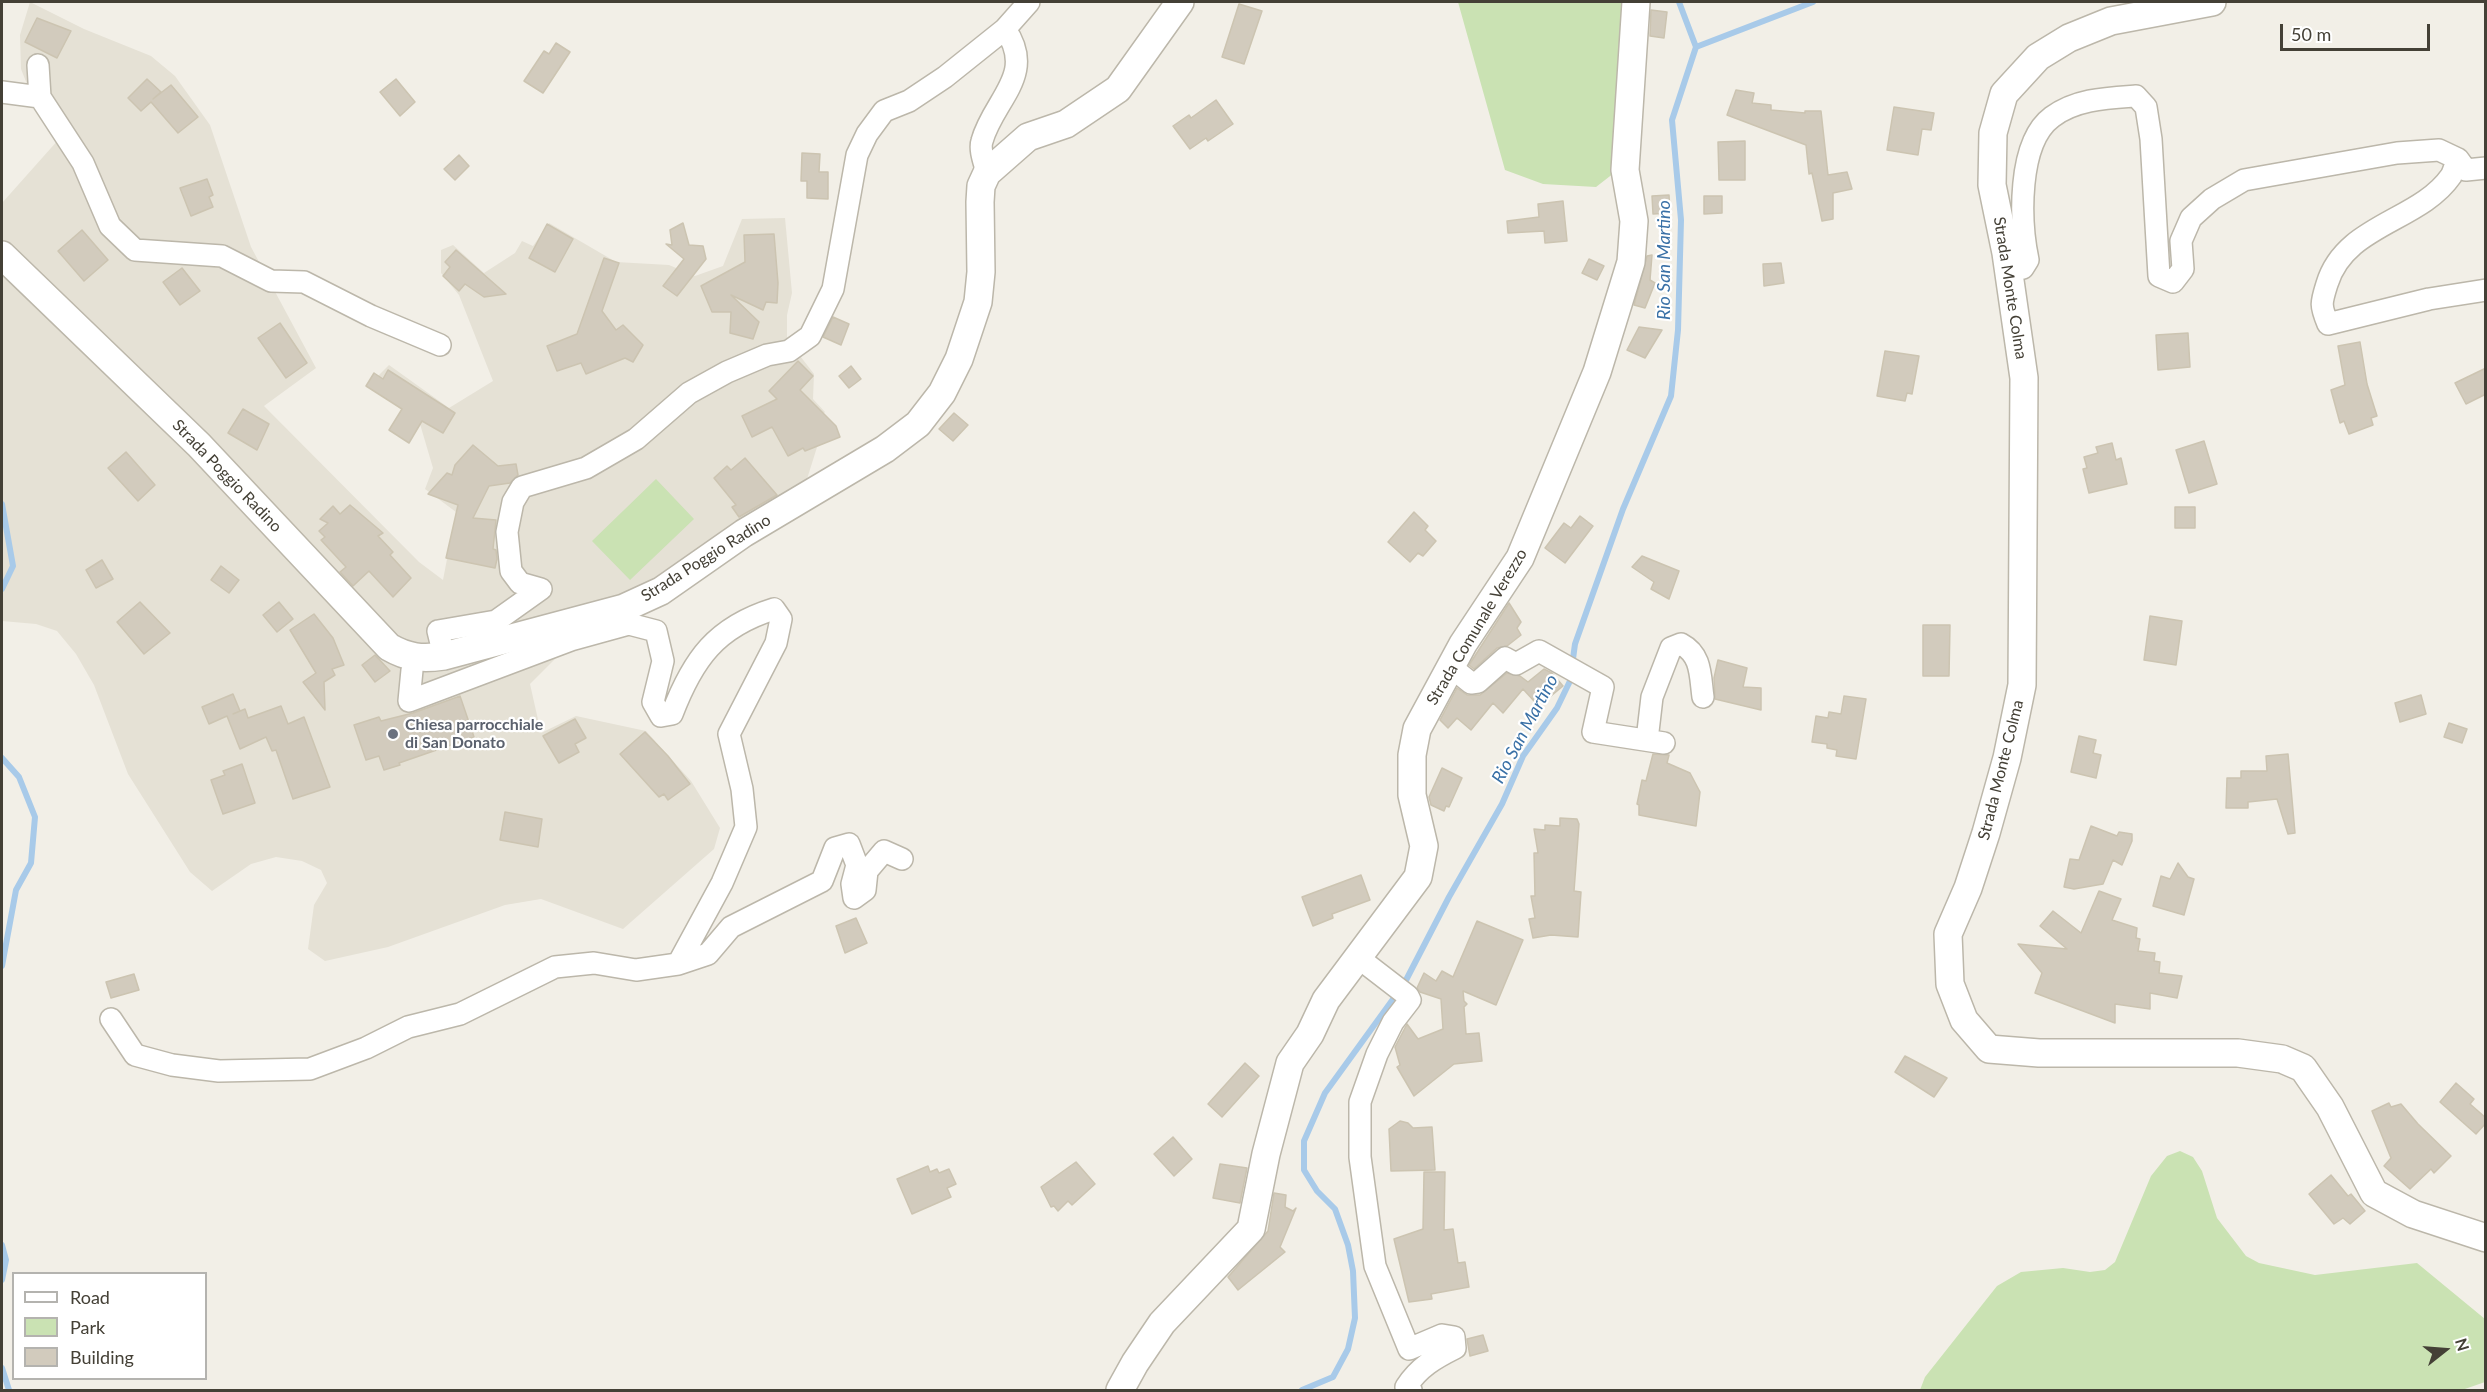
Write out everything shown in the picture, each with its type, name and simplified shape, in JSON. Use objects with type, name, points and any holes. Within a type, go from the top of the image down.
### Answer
[{"type":"street","points":[[444,656],[438,631],[496,621],[541,589],[520,583],[511,571],[507,532],[513,502],[522,487],[586,468],[636,439],[689,393],[767,355],[789,351],[810,336],[833,289],[857,155],[867,134],[884,111],[909,101],[945,77],[1005,29],[1029,2]]},
{"type":"street","points":[[1005,29],[1014,42],[1017,60],[1012,83],[988,124],[981,143],[987,173],[1028,137],[1066,124],[1118,89],[1180,2]]},
{"type":"street","name":"Strada Comunale Verezzo","points":[[1120,1390],[1162,1323],[1251,1229],[1266,1154],[1290,1063],[1310,1034],[1326,1000],[1360,959],[1418,877],[1424,846],[1412,795],[1412,755],[1417,729],[1463,644],[1520,558],[1597,372],[1631,262],[1634,221],[1625,170],[1636,2]]},
{"type":"street","name":"Strada Monte Colma","points":[[2212,2],[2111,21],[2068,38],[2038,57],[2004,94],[1992,133],[1992,185],[2009,270],[2024,378],[2022,685],[2007,758],[1986,833],[1968,888],[1948,934],[1950,984],[1964,1020],[1989,1048],[2039,1053],[2238,1053],[2282,1059],[2303,1068],[2323,1097],[2374,1193],[2413,1214],[2486,1238]]},
{"type":"street","points":[[38,65],[40,97],[83,163],[110,226],[135,250],[222,256],[271,281],[304,282],[372,316],[440,345]]},
{"type":"street","points":[[2,92],[40,97]]},
{"type":"street","points":[[2009,270],[2023,268],[2028,260],[2023,236],[2024,189],[2033,140],[2051,117],[2077,104],[2136,96],[2146,107],[2152,149],[2154,227],[2159,276],[2173,282],[2183,269],[2181,242],[2191,218],[2212,199],[2244,180],[2397,153],[2439,150],[2458,159],[2466,170],[2486,168]]},
{"type":"street","points":[[2458,159],[2450,176],[2429,196],[2356,241],[2331,272],[2320,306],[2328,324],[2429,299],[2486,290]]},
{"type":"street","name":"Strada Poggio Radino","points":[[2,255],[199,445],[361,620],[389,647],[401,654],[421,659],[573,630],[661,591],[744,533],[885,449],[918,424],[942,393],[959,359],[978,302],[981,272],[981,186],[987,173]]},
{"type":"street","points":[[412,670],[409,701],[573,630],[629,624],[657,631],[663,661],[653,702],[661,716],[672,714],[686,676],[717,638],[755,615],[774,609],[780,618],[776,643],[729,734],[742,789],[746,827],[722,883],[678,964]]},
{"type":"street","points":[[1445,677],[1456,671],[1471,683],[1478,682],[1505,658],[1516,664],[1539,651],[1603,687],[1593,732],[1656,742],[1652,697],[1671,648],[1681,644],[1692,650],[1698,661],[1703,697]]},
{"type":"street","points":[[111,1019],[135,1056],[172,1065],[219,1071],[310,1069],[366,1048],[408,1027],[460,1014],[555,968],[594,963],[636,970],[678,964],[708,954],[731,927],[822,881],[835,849],[849,844],[857,865],[852,884],[854,898],[865,890],[867,871],[884,851],[902,859]]},
{"type":"street","points":[[1360,959],[1408,996],[1410,1000],[1393,1022],[1377,1054],[1360,1102],[1360,1157],[1375,1266],[1408,1349],[1442,1335],[1454,1337],[1455,1348],[1433,1359],[1415,1374],[1406,1387],[1411,1390]]},
{"type":"shaded area","points":[[30,2],[84,29],[151,56],[175,76],[210,125],[251,247],[316,368],[264,406],[419,562],[443,580],[456,512],[425,489],[433,468],[420,424],[369,385],[389,365],[449,408],[493,381],[459,295],[441,273],[441,250],[453,245],[484,273],[515,253],[522,241],[533,246],[549,223],[616,262],[669,265],[695,276],[723,266],[742,219],[785,218],[792,293],[787,315],[787,339],[814,374],[813,399],[825,412],[814,425],[818,444],[807,479],[758,520],[572,642],[530,684],[541,733],[576,716],[646,731],[691,781],[720,828],[714,849],[623,929],[541,899],[505,905],[388,947],[325,961],[308,949],[314,905],[327,883],[321,870],[302,861],[276,857],[251,864],[212,891],[190,872],[128,774],[94,685],[76,654],[57,631],[36,624],[2,621],[2,203],[59,139],[36,107],[21,69],[20,35]]},
{"type":"green space","points":[[1458,2],[1625,2],[1614,173],[1596,187],[1543,184],[1505,170]]},
{"type":"green space","points":[[656,479],[694,519],[630,580],[592,541]]},
{"type":"green space","points":[[2180,1151],[2193,1157],[2202,1171],[2217,1218],[2246,1256],[2259,1263],[2315,1275],[2417,1263],[2485,1319],[2485,1382],[2462,1390],[1920,1390],[1925,1377],[1997,1286],[2021,1272],[2063,1268],[2090,1272],[2105,1270],[2115,1262],[2151,1176],[2167,1156]]},
{"type":"building","points":[[1239,4],[1262,11],[1244,64],[1222,57]]},
{"type":"building","points":[[1651,10],[1667,12],[1664,38],[1650,36]]},
{"type":"building","points":[[37,18],[71,31],[57,58],[25,42]]},
{"type":"building","points":[[556,43],[570,52],[543,93],[524,81],[544,51],[549,54]]},
{"type":"building","points":[[147,79],[161,92],[153,99],[171,85],[198,117],[178,133],[151,102],[141,111],[128,98]]},
{"type":"building","points":[[396,79],[415,102],[400,116],[380,92]]},
{"type":"building","points":[[1736,90],[1754,93],[1752,103],[1771,105],[1771,110],[1805,113],[1805,111],[1821,111],[1828,175],[1847,172],[1852,189],[1833,193],[1833,219],[1822,221],[1812,173],[1809,174],[1806,145],[1727,115]]},
{"type":"building","points":[[1216,100],[1233,124],[1208,141],[1206,138],[1190,149],[1173,126],[1189,115],[1191,118]]},
{"type":"building","points":[[1894,107],[1934,113],[1931,130],[1922,129],[1918,155],[1887,150]]},
{"type":"building","points":[[1745,141],[1745,180],[1719,180],[1718,142]]},
{"type":"building","points":[[802,153],[820,154],[819,172],[828,172],[828,199],[807,198],[807,181],[801,181]]},
{"type":"building","points":[[459,155],[469,166],[455,180],[444,169]]},
{"type":"building","points":[[207,179],[213,195],[209,197],[213,207],[191,216],[180,188]]},
{"type":"building","points":[[1669,195],[1670,213],[1653,214],[1652,196]]},
{"type":"building","points":[[1704,196],[1722,196],[1722,213],[1704,214]]},
{"type":"building","points":[[1563,201],[1567,241],[1545,243],[1544,231],[1508,233],[1507,221],[1539,217],[1538,204]]},
{"type":"building","points":[[683,223],[689,245],[703,246],[706,259],[677,296],[663,286],[684,259],[666,244],[672,245],[670,230]]},
{"type":"building","points":[[547,224],[573,239],[555,272],[529,258]]},
{"type":"building","points":[[82,230],[108,260],[84,281],[58,251]]},
{"type":"building","points":[[774,234],[778,283],[777,303],[766,302],[763,310],[731,295],[759,322],[753,339],[730,333],[731,312],[712,312],[701,286],[745,262],[744,235]]},
{"type":"building","points":[[456,250],[506,294],[484,297],[465,284],[459,291],[443,276],[450,267],[445,262]]},
{"type":"building","points":[[1652,255],[1650,280],[1655,283],[1645,308],[1634,305],[1647,256]]},
{"type":"building","points":[[604,258],[619,263],[602,311],[616,330],[623,325],[643,345],[633,362],[625,358],[586,374],[581,363],[557,371],[547,346],[577,334]]},
{"type":"building","points":[[1589,259],[1604,266],[1597,280],[1582,273]]},
{"type":"building","points":[[1781,263],[1784,283],[1764,286],[1763,264]]},
{"type":"building","points":[[182,268],[200,291],[180,305],[163,282]]},
{"type":"building","points":[[833,317],[849,324],[841,345],[823,337]]},
{"type":"building","points":[[280,323],[307,363],[286,378],[258,338]]},
{"type":"building","points":[[1639,327],[1662,330],[1645,358],[1627,350]]},
{"type":"building","points":[[2188,333],[2190,367],[2158,370],[2156,335]]},
{"type":"building","points":[[2360,342],[2367,384],[2377,416],[2371,418],[2373,425],[2349,434],[2344,421],[2340,423],[2331,390],[2345,385],[2338,346]]},
{"type":"building","points":[[1885,351],[1919,356],[1912,394],[1907,393],[1905,401],[1877,396]]},
{"type":"building","points":[[798,361],[813,376],[800,390],[836,426],[840,437],[805,451],[803,448],[788,456],[772,427],[752,437],[742,416],[777,399],[769,391]]},
{"type":"building","points":[[851,366],[861,379],[849,388],[839,376]]},
{"type":"building","points":[[2486,368],[2486,394],[2466,404],[2455,383]]},
{"type":"building","points":[[388,370],[455,413],[443,433],[422,421],[409,443],[389,430],[402,409],[366,386],[374,373],[383,379]]},
{"type":"building","points":[[243,409],[269,424],[257,450],[228,433]]},
{"type":"building","points":[[954,413],[968,425],[953,441],[939,429]]},
{"type":"building","points":[[2204,441],[2217,484],[2189,493],[2176,450]]},
{"type":"building","points":[[2112,443],[2116,460],[2121,458],[2127,484],[2089,493],[2083,469],[2087,468],[2084,457],[2098,453],[2096,447]]},
{"type":"building","points":[[473,445],[498,466],[516,464],[518,475],[510,483],[489,486],[473,518],[496,520],[493,549],[496,550],[497,559],[495,568],[446,558],[458,505],[428,494],[447,473],[452,475],[455,465]]},
{"type":"building","points":[[126,452],[155,485],[138,501],[108,468]]},
{"type":"building","points":[[745,458],[777,495],[739,517],[732,507],[736,505],[714,478],[727,466],[731,470]]},
{"type":"building","points":[[350,505],[383,533],[378,536],[393,552],[390,555],[411,578],[393,597],[369,571],[353,586],[340,572],[346,567],[321,540],[325,537],[319,531],[328,523],[320,519],[333,506],[340,514]]},
{"type":"building","points":[[2175,507],[2195,507],[2195,528],[2175,528]]},
{"type":"building","points":[[1414,512],[1428,526],[1425,530],[1436,541],[1423,556],[1418,553],[1410,562],[1388,542]]},
{"type":"building","points":[[1580,516],[1593,526],[1565,563],[1545,548],[1564,523],[1571,528]]},
{"type":"building","points":[[1642,556],[1679,571],[1669,599],[1651,589],[1654,582],[1632,567]]},
{"type":"building","points":[[102,560],[113,579],[96,588],[86,570]]},
{"type":"building","points":[[221,566],[239,580],[229,593],[211,580]]},
{"type":"building","points":[[140,602],[170,633],[144,654],[117,622]]},
{"type":"building","points":[[279,602],[293,619],[277,632],[263,615]]},
{"type":"building","points":[[1509,603],[1521,622],[1517,628],[1521,635],[1507,646],[1497,648],[1474,669],[1469,665]]},
{"type":"building","points":[[314,614],[333,638],[344,665],[332,669],[335,675],[324,682],[325,710],[303,682],[316,673],[290,630]]},
{"type":"building","points":[[2150,616],[2182,621],[2176,665],[2144,660]]},
{"type":"building","points":[[1923,625],[1950,625],[1949,676],[1923,676]]},
{"type":"building","points":[[375,655],[390,671],[375,682],[362,665]]},
{"type":"building","points":[[1718,660],[1747,668],[1743,687],[1761,688],[1761,710],[1715,699],[1714,678]]},
{"type":"building","points":[[1544,669],[1552,673],[1563,686],[1545,701],[1540,696],[1534,701],[1523,689],[1503,713],[1493,703],[1471,730],[1457,718],[1448,728],[1440,720],[1457,688],[1467,695],[1480,695],[1507,673],[1520,676],[1528,682]]},
{"type":"building","points":[[233,694],[240,711],[233,714],[245,709],[248,718],[281,706],[288,724],[304,717],[330,787],[293,799],[276,750],[272,751],[266,737],[240,749],[227,716],[209,724],[202,707]]},
{"type":"building","points":[[2421,695],[2426,714],[2400,722],[2395,703]]},
{"type":"building","name":"Chiesa parrocchiale di San Donato","points":[[460,696],[474,737],[384,770],[379,756],[366,760],[354,725],[379,717],[381,721],[413,713]]},
{"type":"building","points":[[1844,696],[1866,699],[1856,759],[1836,756],[1837,750],[1827,748],[1827,744],[1812,742],[1816,716],[1828,718],[1829,712],[1841,714]]},
{"type":"building","points":[[575,719],[586,738],[575,744],[579,752],[559,763],[543,736]]},
{"type":"building","points":[[2449,723],[2467,729],[2462,743],[2444,737]]},
{"type":"building","points":[[645,732],[690,784],[668,800],[664,794],[659,797],[620,754]]},
{"type":"building","points":[[2079,736],[2096,740],[2093,753],[2101,755],[2096,778],[2071,772]]},
{"type":"building","points":[[1653,754],[1669,755],[1667,763],[1690,773],[1700,792],[1696,826],[1639,815],[1637,804],[1642,780],[1646,781]]},
{"type":"building","points":[[2288,754],[2295,833],[2288,834],[2277,799],[2248,802],[2248,808],[2226,808],[2227,778],[2241,778],[2241,771],[2267,771],[2266,756]]},
{"type":"building","points":[[242,764],[255,803],[223,814],[211,780],[225,775],[223,771]]},
{"type":"building","points":[[1442,768],[1462,778],[1449,807],[1446,806],[1444,811],[1431,805],[1429,797]]},
{"type":"building","points":[[505,812],[542,819],[538,847],[500,840]]},
{"type":"building","points":[[1560,818],[1577,819],[1579,824],[1574,891],[1581,892],[1578,937],[1551,935],[1533,938],[1529,919],[1535,918],[1531,896],[1535,896],[1534,853],[1538,853],[1534,829],[1545,830],[1545,825],[1560,826]]},
{"type":"building","points":[[2091,826],[2117,836],[2119,832],[2132,834],[2132,841],[2122,865],[2113,860],[2103,884],[2074,889],[2064,887],[2070,859],[2079,860]]},
{"type":"building","points":[[2178,863],[2188,877],[2194,879],[2184,915],[2153,906],[2161,876],[2170,879]]},
{"type":"building","points":[[1361,875],[1370,900],[1332,914],[1333,918],[1313,926],[1302,897]]},
{"type":"building","points":[[2099,891],[2121,899],[2112,920],[2137,928],[2136,938],[2140,939],[2138,951],[2155,953],[2154,961],[2160,962],[2159,973],[2182,976],[2177,998],[2150,993],[2150,1009],[2115,1004],[2115,1023],[2035,993],[2042,973],[2018,944],[2067,949],[2040,926],[2053,911],[2081,933]]},
{"type":"building","points":[[856,918],[867,943],[845,953],[836,926]]},
{"type":"building","points":[[1477,921],[1523,940],[1496,1005],[1463,991],[1464,1001],[1467,1004],[1464,1007],[1466,1034],[1479,1033],[1482,1061],[1454,1064],[1414,1096],[1397,1067],[1400,1065],[1395,1047],[1407,1024],[1418,1039],[1443,1029],[1441,999],[1420,992],[1417,988],[1424,973],[1436,981],[1442,971],[1453,977]]},
{"type":"building","points":[[134,974],[139,990],[111,998],[106,982]]},
{"type":"building","points":[[1905,1056],[1947,1078],[1934,1097],[1895,1072]]},
{"type":"building","points":[[1245,1063],[1259,1076],[1222,1117],[1208,1104]]},
{"type":"building","points":[[2456,1083],[2474,1099],[2470,1104],[2486,1118],[2486,1123],[2476,1134],[2440,1102]]},
{"type":"building","points":[[2389,1103],[2391,1107],[2401,1104],[2451,1156],[2434,1173],[2431,1169],[2410,1189],[2384,1166],[2391,1158],[2372,1111]]},
{"type":"building","points":[[1400,1121],[1408,1123],[1413,1128],[1432,1127],[1435,1170],[1391,1171],[1389,1129]]},
{"type":"building","points":[[1173,1137],[1192,1159],[1174,1176],[1154,1154]]},
{"type":"building","points":[[1076,1162],[1095,1184],[1072,1205],[1068,1201],[1058,1211],[1054,1206],[1051,1207],[1041,1187]]},
{"type":"building","points":[[1220,1164],[1247,1168],[1240,1203],[1213,1198]]},
{"type":"building","points":[[928,1166],[930,1172],[937,1169],[939,1173],[949,1169],[956,1184],[947,1188],[951,1197],[912,1214],[897,1179]]},
{"type":"building","points":[[1424,1172],[1445,1172],[1444,1230],[1453,1229],[1458,1263],[1465,1262],[1469,1287],[1431,1294],[1432,1299],[1409,1302],[1394,1239],[1423,1229]]},
{"type":"building","points":[[2331,1175],[2348,1196],[2351,1194],[2365,1211],[2350,1224],[2343,1218],[2334,1224],[2309,1194]]},
{"type":"building","points":[[1274,1193],[1286,1195],[1285,1207],[1293,1211],[1296,1208],[1280,1247],[1285,1252],[1238,1290],[1228,1277],[1268,1231]]},
{"type":"building","points":[[1483,1335],[1488,1351],[1470,1356],[1467,1339]]},
{"type":"waterway","points":[[1679,2],[1696,47]]},
{"type":"waterway","points":[[1696,47],[1813,2]]},
{"type":"waterway","name":"Rio San Martino","points":[[1302,1390],[1333,1377],[1348,1349],[1355,1318],[1353,1271],[1348,1245],[1335,1209],[1317,1191],[1304,1170],[1304,1141],[1325,1093],[1404,984],[1449,897],[1502,804],[1523,756],[1557,708],[1570,681],[1575,644],[1623,509],[1671,396],[1678,330],[1681,220],[1672,120],[1696,47]]},
{"type":"waterway","points":[[2,504],[13,566],[2,589]]},
{"type":"waterway","points":[[2,758],[19,777],[35,817],[31,863],[16,890],[2,966]]},
{"type":"waterway","points":[[2,1245],[6,1260],[2,1280]]},
{"type":"waterway","points":[[2,1368],[9,1390]]},
{"type":"place","name":"Chiesa parrocchiale di San Donato","points":[[393,734]]}]
